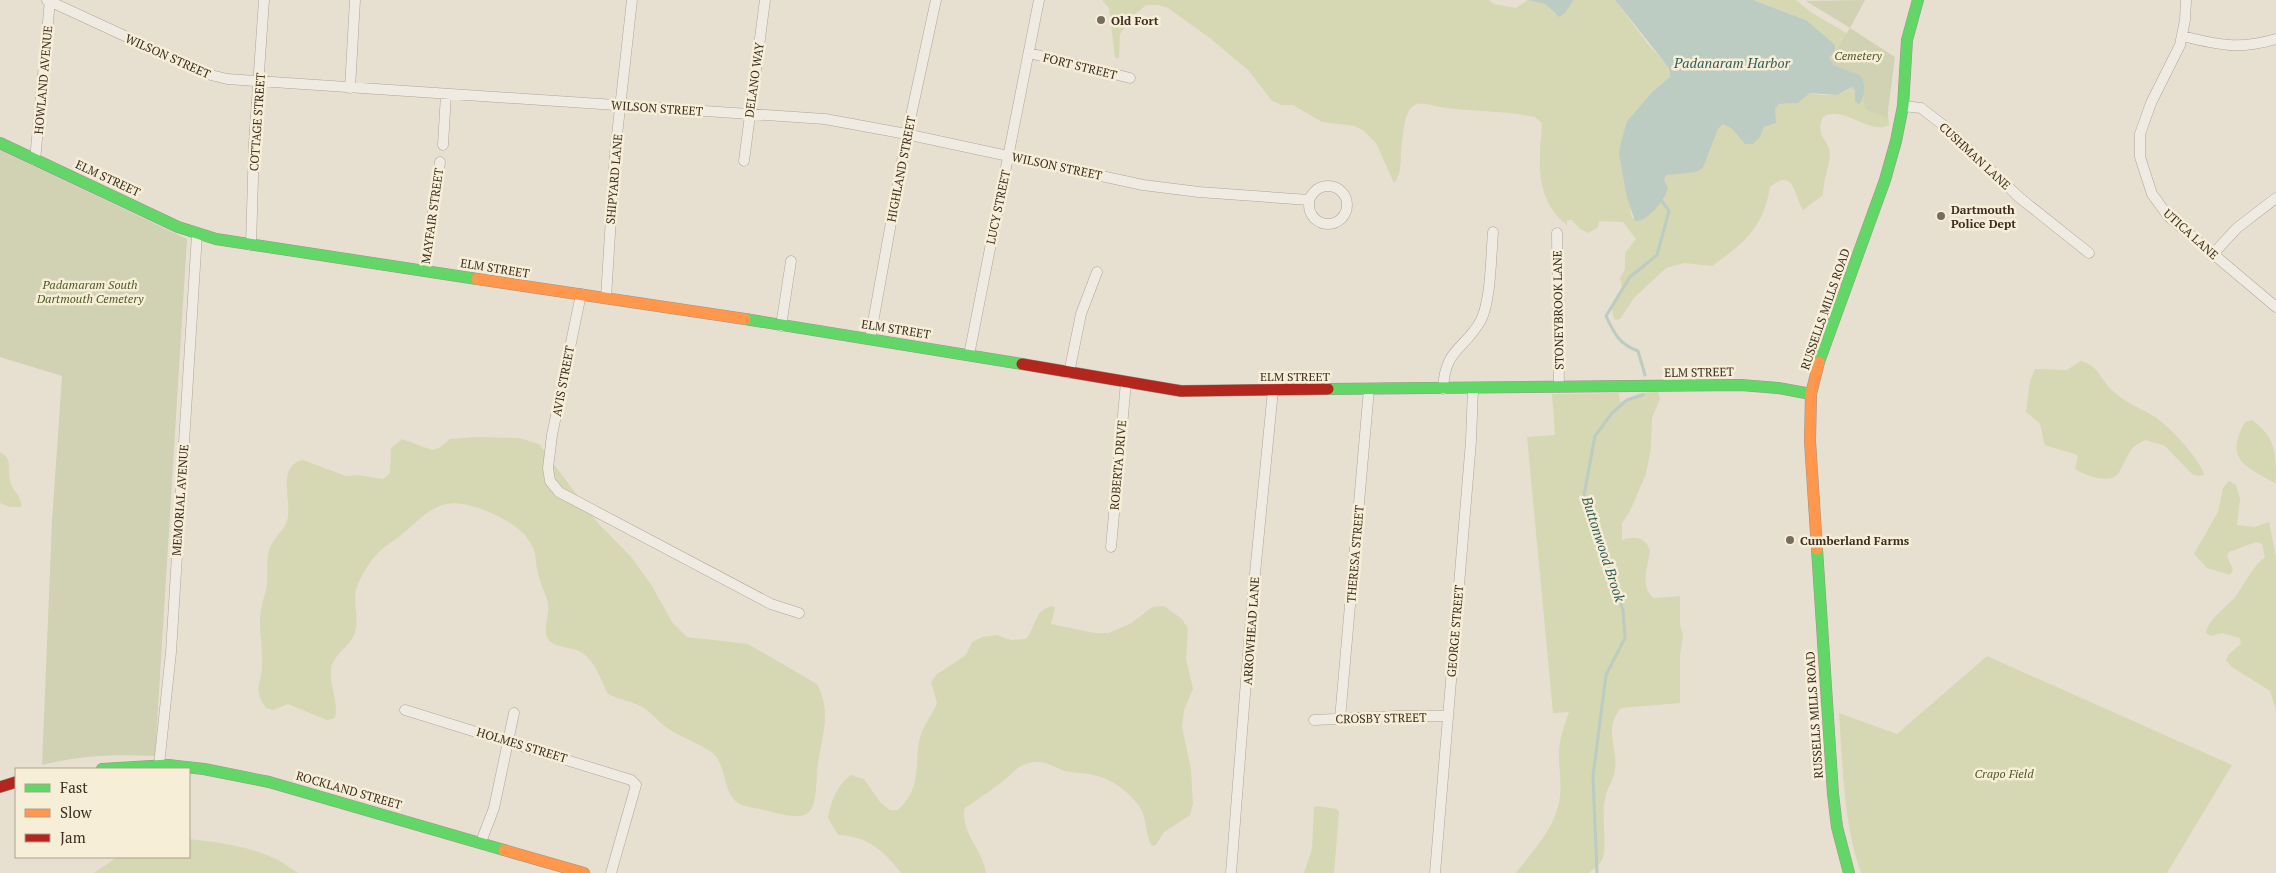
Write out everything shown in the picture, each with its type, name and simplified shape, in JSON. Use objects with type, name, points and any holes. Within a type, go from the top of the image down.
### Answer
[{"type":"street","name":"WILSON STREET","points":[[49,0],[207,74],[227,79],[825,119],[907,134],[1143,185],[1199,192],[1309,200]]},
{"type":"street","name":"HOWLAND AVENUE","points":[[35,160],[49,0]]},
{"type":"street","name":"COTTAGE STREET","points":[[251,245],[254,144],[264,0]]},
{"type":"street","points":[[350,88],[354,0]]},
{"type":"street","name":"SHIPYARD LANE","points":[[606,298],[614,172],[632,0]]},
{"type":"street","name":"DELANO WAY","points":[[744,160],[765,0]]},
{"type":"street","name":"HIGHLAND STREET","points":[[870,339],[907,134],[936,0]]},
{"type":"street","name":"LUCY STREET","points":[[969,355],[1040,0]]},
{"type":"street","name":"RUSSELLS MILLS ROAD","points":[[1849,873],[1837,827],[1833,794],[1810,441],[1811,394],[1822,350],[1885,180],[1903,106],[1908,40],[1918,0]]},
{"type":"street","name":"UTICA LANE","points":[[2186,0],[2186,20],[2180,45],[2151,103],[2140,134],[2140,157],[2152,194],[2168,216],[2276,307]]},
{"type":"street","points":[[2182,36],[2231,47],[2248,46],[2276,39]]},
{"type":"street","name":"FORT STREET","points":[[1029,53],[1130,78]]},
{"type":"street","points":[[442,145],[446,94]]},
{"type":"street","name":"CUSHMAN LANE","points":[[1903,106],[1921,108],[1928,113],[2020,198],[2089,253]]},
{"type":"street","name":"ELM STREET","points":[[0,143],[197,234],[251,245],[870,339],[1181,391],[1741,385],[1778,388],[1811,394]]},
{"type":"street","name":"MAYFAIR STREET","points":[[424,271],[440,162]]},
{"type":"street","points":[[2213,254],[2237,228],[2276,198]]},
{"type":"street","points":[[1443,389],[1446,364],[1476,327],[1484,312],[1493,232]]},
{"type":"street","name":"STONEYBROOK LANE","points":[[1557,233],[1559,387]]},
{"type":"street","name":"MEMORIAL AVENUE","points":[[160,765],[171,652],[197,234]]},
{"type":"street","points":[[781,326],[791,262]]},
{"type":"street","points":[[1069,373],[1081,314],[1096,272]]},
{"type":"street","name":"AVIS STREET","points":[[581,294],[552,435],[548,468],[550,481],[559,492],[771,604],[799,613]]},
{"type":"street","name":"ROBERTA DRIVE","points":[[1111,547],[1126,382]]},
{"type":"street","name":"GEORGE STREET","points":[[1435,873],[1471,441],[1473,388]]},
{"type":"street","name":"THERESA STREET","points":[[1340,718],[1369,389]]},
{"type":"street","name":"ARROWHEAD LANE","points":[[1231,873],[1252,604],[1273,390]]},
{"type":"street","name":"HOLMES STREET","points":[[405,710],[631,780],[636,785],[611,873]]},
{"type":"street","points":[[480,842],[494,808],[506,740],[514,713]]},
{"type":"street","name":"CROSBY STREET","points":[[1314,720],[1447,716]]},
{"type":"street","name":"ROCKLAND STREET","points":[[116,768],[160,765],[204,769],[269,782],[584,873]]},
{"type":"street","points":[[0,787],[15,782]]},
{"type":"green space","points":[[1102,0],[1489,0],[1494,4],[1516,8],[1528,0],[1545,4],[1556,15],[1565,13],[1574,0],[1615,0],[1647,43],[1669,67],[1670,77],[1653,91],[1627,121],[1619,154],[1632,218],[1650,215],[1662,200],[1668,188],[1664,179],[1667,175],[1703,168],[1718,129],[1723,124],[1732,129],[1745,144],[1760,137],[1767,124],[1772,125],[1775,109],[1779,104],[1798,103],[1810,93],[1832,95],[1842,93],[1852,87],[1855,91],[1855,101],[1860,75],[1833,65],[1806,20],[1753,0],[1796,0],[1812,13],[1862,42],[1888,115],[1889,125],[1873,127],[1839,114],[1823,117],[1820,129],[1828,145],[1830,155],[1823,195],[1803,210],[1792,185],[1784,180],[1778,182],[1770,187],[1767,202],[1757,224],[1734,250],[1712,266],[1684,263],[1666,268],[1634,298],[1620,319],[1615,320],[1612,307],[1622,287],[1620,278],[1625,269],[1625,253],[1636,239],[1623,222],[1599,221],[1598,227],[1589,233],[1580,229],[1572,220],[1567,220],[1567,225],[1556,215],[1544,192],[1541,179],[1542,123],[1535,117],[1417,104],[1409,110],[1405,120],[1400,169],[1394,183],[1376,143],[1364,131],[1355,126],[1322,122],[1293,105],[1282,105],[1272,101],[1249,71],[1211,39],[1168,8],[1158,5],[1146,5],[1134,15],[1120,34],[1119,58],[1115,58],[1109,8]]},
{"type":"green space","points":[[1865,0],[1850,28],[1806,1]]},
{"type":"green space","name":"Cemetery","points":[[1850,28],[1895,57],[1887,119],[1866,109],[1860,75],[1833,65],[1830,61]]},
{"type":"green space","name":"Padamaram South Dartmouth Cemetery","points":[[0,150],[187,239],[155,756],[98,756],[42,765],[52,521],[62,376],[0,357]]},
{"type":"green space","points":[[2081,361],[2096,370],[2108,387],[2118,395],[2168,427],[2191,452],[2204,475],[2192,474],[2165,446],[2146,440],[2132,449],[2115,476],[2104,479],[2075,469],[2078,456],[2075,454],[2047,446],[2044,443],[2040,424],[2026,412],[2030,381],[2035,369],[2067,370]]},
{"type":"green space","points":[[1658,392],[1660,399],[1652,418],[1651,448],[1646,474],[1630,511],[1622,523],[1622,540],[1639,538],[1646,542],[1650,551],[1646,570],[1646,582],[1649,593],[1654,598],[1680,596],[1680,625],[1683,635],[1680,655],[1680,703],[1621,708],[1616,716],[1612,731],[1615,770],[1605,799],[1604,854],[1600,864],[1589,873],[1516,873],[1543,838],[1558,808],[1560,796],[1560,745],[1569,712],[1553,713],[1527,437],[1555,435],[1552,394],[1619,393],[1620,402],[1640,393]]},
{"type":"green space","points":[[2252,420],[2266,433],[2273,447],[2276,463],[2276,484],[2247,466],[2237,454],[2239,435],[2245,422]]},
{"type":"green space","points":[[475,437],[519,438],[539,444],[597,522],[632,558],[652,586],[672,622],[687,637],[748,644],[817,684],[822,696],[825,718],[818,761],[815,799],[808,813],[802,816],[794,816],[741,805],[733,798],[729,791],[720,762],[716,756],[701,745],[670,730],[644,708],[608,694],[596,668],[585,655],[576,650],[556,645],[548,639],[546,635],[547,601],[537,570],[534,552],[525,535],[499,517],[465,504],[446,504],[433,509],[381,550],[364,571],[355,596],[357,620],[355,632],[350,642],[335,659],[331,669],[331,682],[336,705],[335,718],[327,720],[288,704],[273,710],[266,708],[259,696],[262,667],[260,617],[267,584],[269,550],[287,521],[287,477],[290,470],[295,464],[303,460],[346,476],[358,475],[383,479],[390,473],[391,448],[402,439],[432,450],[439,448],[450,439]]},
{"type":"green space","points":[[0,452],[9,462],[10,481],[20,500],[21,507],[10,507],[0,503]]},
{"type":"green space","points":[[2229,481],[2236,485],[2240,499],[2237,525],[2255,527],[2269,522],[2276,557],[2276,711],[2270,691],[2232,667],[2226,660],[2228,655],[2241,644],[2240,638],[2222,633],[2211,636],[2206,633],[2210,624],[2235,597],[2251,572],[2265,557],[2262,544],[2256,542],[2229,552],[2227,556],[2233,570],[2230,575],[2207,568],[2194,554],[2218,512],[2223,488]]},
{"type":"green space","points":[[1053,606],[1055,608],[1051,624],[1095,633],[1108,633],[1130,624],[1152,607],[1164,606],[1182,619],[1188,629],[1186,659],[1193,689],[1184,710],[1182,727],[1191,769],[1193,804],[1190,815],[1164,832],[1156,845],[1152,846],[1142,811],[1135,801],[1119,786],[1100,777],[1066,771],[1045,763],[1032,762],[1019,767],[998,785],[965,808],[965,824],[981,856],[986,873],[901,873],[874,846],[858,838],[838,835],[828,818],[829,812],[838,789],[851,775],[864,779],[880,802],[890,810],[898,810],[912,791],[915,782],[921,734],[937,703],[931,682],[937,674],[966,655],[972,642],[982,637],[997,635],[1011,640],[1026,639],[1042,611]]},
{"type":"green space","name":"Crapo Field","points":[[1987,656],[2232,765],[2167,873],[1861,873],[1847,814],[1839,713],[1897,734]]},
{"type":"green space","points":[[1314,807],[1337,809],[1339,812],[1334,873],[1304,873],[1312,849]]},
{"type":"green space","points":[[190,839],[222,843],[253,850],[277,860],[298,873],[94,873],[116,858],[190,858]]},
{"type":"water","points":[[1528,0],[1574,0],[1565,13],[1559,17],[1545,4]]},
{"type":"water","name":"Padanaram Harbor","points":[[1615,0],[1753,0],[1806,20],[1835,45],[1835,51],[1829,58],[1833,65],[1860,75],[1864,86],[1863,98],[1859,105],[1855,101],[1855,91],[1852,87],[1837,95],[1810,93],[1798,103],[1779,104],[1775,109],[1776,123],[1764,127],[1760,137],[1753,144],[1745,144],[1732,129],[1723,124],[1718,129],[1703,168],[1696,172],[1667,175],[1664,179],[1668,188],[1660,204],[1645,218],[1635,221],[1627,198],[1619,154],[1621,142],[1627,121],[1653,91],[1670,77],[1669,68]]},
{"type":"waterway","name":"Buttonwood Brook","points":[[1645,375],[1638,351],[1626,345],[1618,337],[1606,316],[1630,277],[1657,255],[1669,211],[1662,201]]},
{"type":"waterway","name":"Buttonwood Brook","points":[[1597,873],[1593,776],[1606,675],[1625,638],[1623,610],[1584,495],[1595,436],[1612,413],[1627,400],[1643,395]]},
{"type":"traffic: fast","points":[[1819,362],[1885,180],[1896,141],[1903,106],[1907,40],[1918,0]]},
{"type":"traffic: fast","points":[[0,143],[178,227],[216,239],[477,279]]},
{"type":"traffic: fast","points":[[745,319],[1022,364]]},
{"type":"traffic: fast","points":[[1328,389],[1741,385],[1778,388],[1811,394]]},
{"type":"traffic: fast","points":[[1817,549],[1833,794],[1837,827],[1849,873]]},
{"type":"traffic: fast","points":[[118,768],[168,765],[204,769],[269,782],[504,850]]},
{"type":"traffic: slow","points":[[477,279],[745,319]]},
{"type":"traffic: slow","points":[[1817,549],[1810,441],[1811,394],[1819,362]]},
{"type":"traffic: slow","points":[[504,850],[584,873]]},
{"type":"traffic: jam","points":[[1022,364],[1181,391],[1328,389]]},
{"type":"traffic: jam","points":[[0,787],[15,782]]},
{"type":"place","name":"Old Fort","points":[[1101,20]]},
{"type":"place","name":"Dartmouth Police Dept","points":[[1941,216]]},
{"type":"place","name":"Cumberland Farms","points":[[1790,540]]}]
